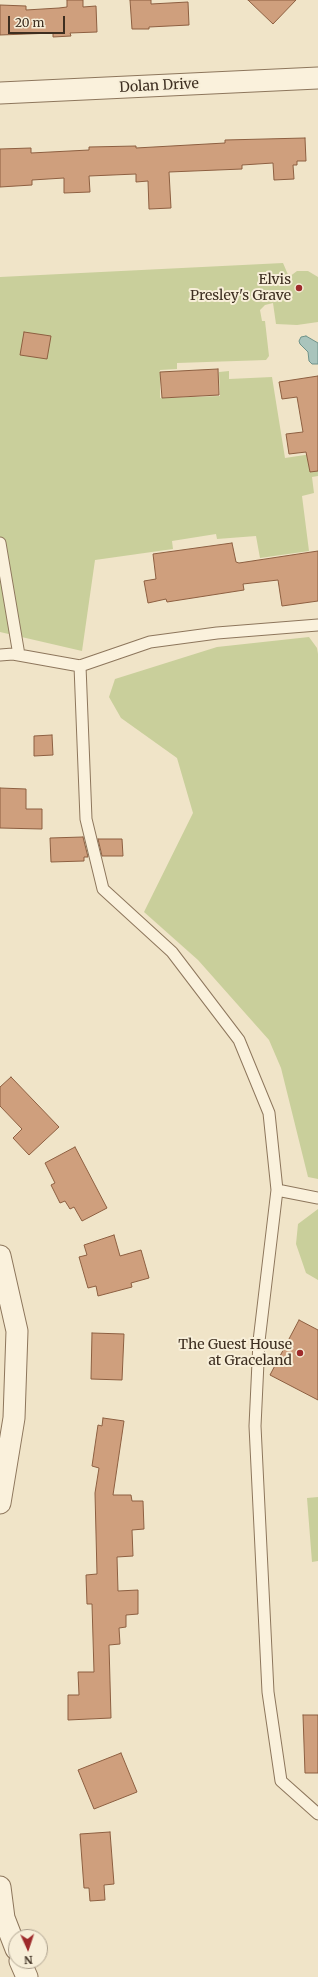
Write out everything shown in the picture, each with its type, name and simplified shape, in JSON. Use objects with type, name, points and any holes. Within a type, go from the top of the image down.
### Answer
[{"type":"street","name":"Dolan Drive","points":[[0,93],[318,78]]},
{"type":"street","points":[[0,1256],[17,1331],[14,1418],[0,1503]]},
{"type":"street","points":[[0,1887],[4,1918],[8,1929]]},
{"type":"lane","points":[[0,542],[19,655]]},
{"type":"lane","points":[[0,656],[19,655],[80,666],[150,642],[217,633],[318,625]]},
{"type":"lane","points":[[80,666],[86,819],[103,889],[172,952],[239,1040],[269,1113],[277,1190],[259,1341],[255,1426],[268,1692],[281,1781],[318,1814]]},
{"type":"lane","points":[[277,1190],[318,1198]]},
{"type":"green space","points":[[283,263],[289,277],[297,271],[308,271],[318,277],[318,322],[297,325],[276,324],[273,303],[265,305],[260,310],[262,321],[265,321],[269,356],[266,360],[177,363],[177,369],[160,370],[160,398],[220,396],[219,372],[229,371],[229,379],[272,377],[285,458],[318,453],[318,476],[312,477],[314,493],[302,496],[309,551],[260,558],[256,536],[217,539],[216,534],[172,541],[173,549],[95,560],[82,651],[0,632],[0,277]]},
{"type":"green space","points":[[309,637],[317,648],[318,654],[318,1179],[308,1177],[281,1068],[269,1040],[198,960],[144,912],[193,813],[177,758],[121,718],[109,697],[115,679],[217,647]]},
{"type":"green space","points":[[318,1209],[318,1280],[306,1273],[296,1244],[298,1224]]},
{"type":"green space","points":[[318,1497],[318,1561],[312,1562],[307,1498]]},
{"type":"water","points":[[306,336],[318,343],[318,364],[312,364],[309,361],[308,352],[300,344],[299,341],[301,337]]},
{"type":"building","points":[[67,0],[83,0],[83,7],[96,6],[97,32],[70,33],[71,36],[53,37],[53,33],[0,35],[0,5],[26,6],[26,10],[59,8],[67,7]]},
{"type":"building","points":[[130,0],[151,0],[151,4],[188,2],[189,25],[132,29]]},
{"type":"building","points":[[248,0],[296,0],[273,24]]},
{"type":"building","points":[[305,138],[306,161],[297,161],[297,165],[293,165],[294,179],[274,180],[273,163],[242,165],[242,169],[169,172],[171,208],[149,209],[148,181],[136,182],[136,174],[89,176],[90,192],[64,193],[64,178],[32,180],[32,185],[0,187],[0,149],[31,148],[31,153],[89,150],[89,147],[136,146],[136,148],[225,143],[225,140]]},
{"type":"building","points":[[24,332],[51,336],[47,359],[20,355]]},
{"type":"building","points":[[218,369],[219,395],[162,398],[160,372]]},
{"type":"building","points":[[318,376],[318,471],[310,472],[306,452],[289,454],[286,434],[303,432],[297,397],[282,399],[279,382]]},
{"type":"building","points":[[232,543],[236,562],[239,563],[318,551],[318,601],[282,606],[278,580],[243,584],[244,590],[167,602],[166,599],[148,603],[144,581],[156,579],[153,554]]},
{"type":"building","points":[[52,735],[53,755],[34,756],[34,736]]},
{"type":"building","points":[[0,788],[26,789],[26,809],[42,809],[42,829],[0,828]]},
{"type":"building","points":[[83,837],[88,857],[84,857],[84,861],[51,862],[50,838]]},
{"type":"building","points":[[98,839],[122,839],[123,856],[102,856]]},
{"type":"building","points":[[11,1077],[59,1127],[29,1155],[13,1138],[22,1129],[0,1106],[0,1087]]},
{"type":"building","points":[[75,1147],[107,1208],[82,1221],[74,1207],[70,1209],[65,1201],[60,1203],[51,1185],[55,1183],[45,1163]]},
{"type":"building","points":[[114,1235],[120,1256],[141,1250],[149,1278],[131,1283],[132,1287],[98,1296],[96,1286],[88,1288],[79,1257],[87,1255],[84,1245]]},
{"type":"building","name":"The Guest House at Graceland","points":[[299,1320],[318,1330],[318,1400],[270,1375]]},
{"type":"building","points":[[92,1333],[124,1334],[122,1380],[91,1379]]},
{"type":"building","points":[[103,1418],[124,1421],[113,1495],[131,1495],[132,1501],[143,1501],[144,1529],[132,1530],[133,1556],[117,1557],[118,1591],[138,1590],[138,1614],[126,1615],[126,1627],[119,1628],[120,1644],[109,1645],[111,1718],[68,1720],[68,1695],[79,1695],[78,1672],[94,1672],[92,1604],[87,1604],[86,1575],[97,1574],[95,1493],[99,1468],[92,1466],[98,1425],[102,1426]]},
{"type":"building","points":[[303,1715],[318,1715],[318,1773],[305,1773]]},
{"type":"building","points":[[121,1753],[137,1792],[94,1809],[78,1770]]},
{"type":"building","points":[[110,1832],[114,1884],[104,1885],[105,1900],[90,1901],[89,1888],[84,1888],[80,1834]]},
{"type":"place","name":"Elvis Presley's Grave","points":[[299,288]]},
{"type":"place","name":"The Guest House at Graceland","points":[[300,1353]]}]
